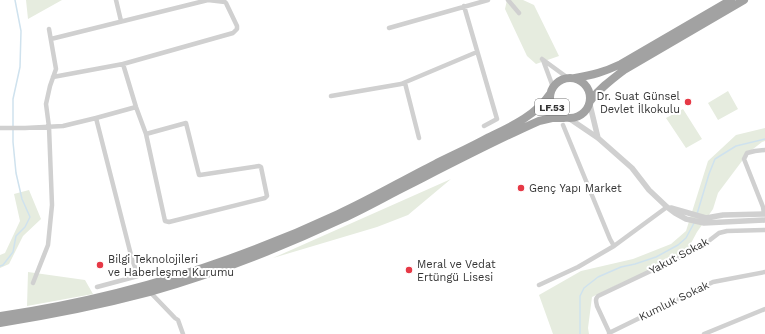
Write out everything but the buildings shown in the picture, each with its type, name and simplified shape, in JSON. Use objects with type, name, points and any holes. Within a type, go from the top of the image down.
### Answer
[{"type":"highway","name":"LF.53","points":[[0,316],[58,306],[146,286],[261,247],[339,214],[504,130],[533,113],[541,106],[557,82],[562,79],[602,73],[621,64],[731,0]]},
{"type":"highway","name":"LF.53","points":[[0,323],[61,313],[114,301],[150,292],[212,272],[282,246],[344,218],[539,121],[552,118],[566,121],[577,118],[587,110],[590,102],[598,91],[624,70],[744,0]]},
{"type":"highway","points":[[571,78],[580,80],[585,84],[590,94],[590,102]]},
{"type":"highway","name":"LF.53","points":[[552,90],[550,103],[553,110],[566,121]]},
{"type":"street","points":[[116,0],[121,21]]},
{"type":"street","points":[[50,39],[208,0],[225,2],[237,26],[237,29],[233,33],[123,64],[53,77]]},
{"type":"street","points":[[389,28],[488,0]]},
{"type":"street","points":[[508,0],[519,13]]},
{"type":"street","points":[[464,6],[497,119],[484,126]]},
{"type":"street","points":[[33,283],[48,244],[52,205],[49,127],[46,104],[56,69],[49,29]]},
{"type":"street","points":[[331,96],[405,82],[477,52]]},
{"type":"street","points":[[552,90],[542,59],[571,78]]},
{"type":"street","points":[[123,64],[146,134],[164,219],[167,222],[258,200],[267,196],[261,167],[259,166],[199,175],[186,123],[146,134]]},
{"type":"street","points":[[405,82],[419,138]]},
{"type":"street","points":[[590,102],[598,138]]},
{"type":"street","points":[[0,128],[63,126],[136,107]]},
{"type":"street","points":[[96,118],[132,259],[138,276],[97,287]]},
{"type":"street","points":[[566,121],[598,138],[632,168],[649,190],[667,207],[686,216],[705,220],[765,220]]},
{"type":"street","points":[[566,121],[610,239],[614,246]]},
{"type":"street","points":[[705,220],[723,215],[765,214],[764,207],[744,159],[747,153],[765,150]]},
{"type":"street","points":[[539,285],[578,267],[614,246],[667,207]]},
{"type":"street","name":"Yakut Sokak","points":[[609,333],[596,302],[596,298],[602,293],[695,250],[721,232],[727,230],[765,230]]},
{"type":"street","name":"Kumluk Sokak","points":[[609,333],[709,283],[765,272]]},
{"type":"street","points":[[150,292],[178,320],[183,334]]},
{"type":"street","points":[[704,334],[712,333],[765,309]]},
{"type":"shaded area","points":[[26,0],[62,0],[28,19]]},
{"type":"shaded area","points":[[507,0],[523,0],[534,5],[559,56],[536,64],[527,56],[505,9]]},
{"type":"shaded area","points":[[728,91],[738,109],[718,120],[708,103]]},
{"type":"shaded area","points":[[683,109],[702,139],[686,148],[666,118]]},
{"type":"shaded area","points":[[765,128],[765,141],[748,153],[718,193],[713,209],[697,232],[683,258],[659,269],[621,283],[592,297],[588,328],[589,334],[553,334],[539,295],[581,271],[633,259],[671,244],[686,231],[708,161],[736,135]]},
{"type":"shaded area","points":[[451,179],[408,215],[377,227],[273,258]]},
{"type":"shaded area","points":[[29,190],[41,219],[23,236],[9,264],[0,268],[0,255],[5,253],[20,221],[14,194]]},
{"type":"shaded area","points":[[28,272],[85,280],[93,294],[27,306]]},
{"type":"waterway","points":[[0,266],[3,265],[13,252],[16,236],[25,227],[30,217],[22,199],[16,173],[13,142],[13,99],[20,67],[21,31],[15,0]]},
{"type":"waterway","points":[[697,214],[715,159],[736,146],[765,139]]},
{"type":"waterway","points":[[580,334],[580,296],[584,288],[598,277],[621,267],[656,257],[678,245],[686,238],[694,223]]},
{"type":"place","name":"Dr. Suat Günsel Devlet İlkokulu","points":[[688,102]]},
{"type":"place","name":"Genç Yapı Market","points":[[521,188]]},
{"type":"place","name":"Bilgi Teknolojileri ve Haberleşme Kurumu","points":[[100,265]]},
{"type":"place","name":"Meral ve Vedat Ertüngü Lisesi","points":[[409,270]]}]
